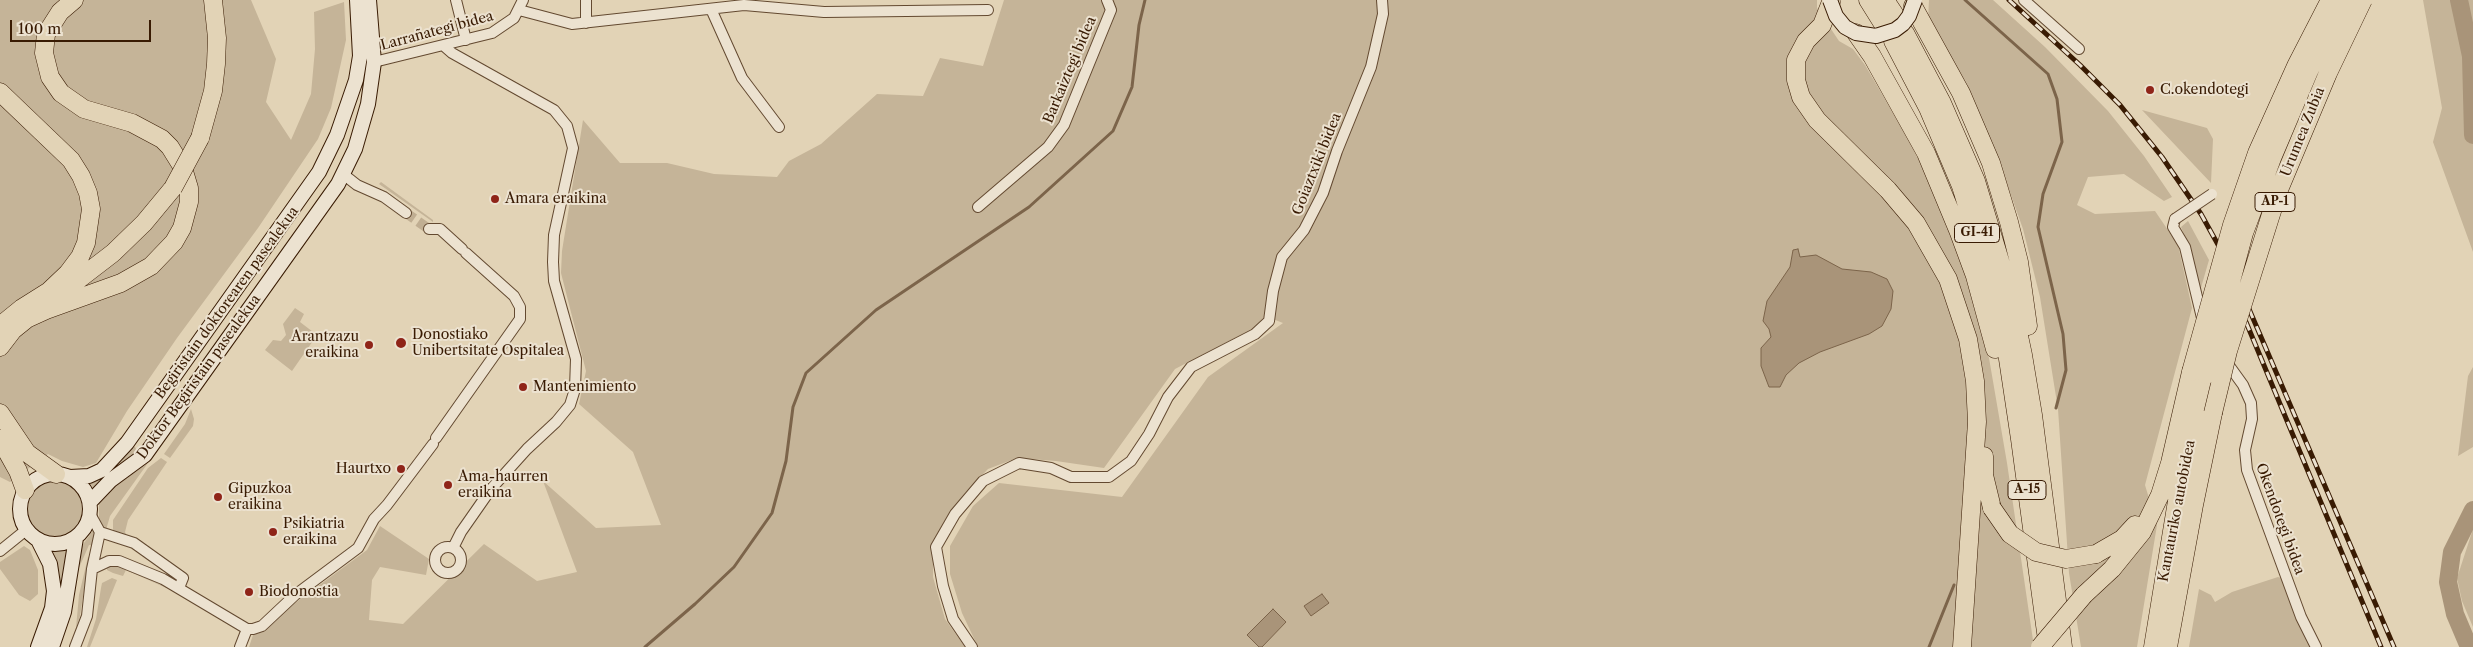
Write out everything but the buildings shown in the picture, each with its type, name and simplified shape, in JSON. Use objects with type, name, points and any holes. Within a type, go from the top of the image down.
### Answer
[{"type":"highway","points":[[24,320],[120,283],[150,266],[174,242],[182,228],[189,202],[189,188],[184,168],[174,152],[162,139],[132,123],[84,109],[61,93],[50,77],[44,53],[46,34],[60,12],[74,0]]},
{"type":"highway","points":[[0,347],[13,330],[24,320],[91,271],[134,234],[174,188],[200,138],[212,98],[217,38],[213,0]]},
{"type":"highway","points":[[1868,0],[1889,20],[1885,0]]},
{"type":"highway","points":[[1977,422],[1982,436],[1984,475],[1992,508],[2010,534],[2036,552],[2066,559],[2096,554],[2122,539],[2146,509],[2158,483],[2183,405],[2198,374],[2223,252],[2257,153],[2297,64],[2330,0]]},
{"type":"highway","name":"Urumea Zubia","points":[[2198,374],[2244,233],[2272,158],[2309,71],[2344,0]]},
{"type":"highway","name":"Urumea Zubia","points":[[2175,607],[2213,414],[2233,334],[2278,192],[2328,73],[2364,0]]},
{"type":"highway","points":[[1830,1],[1826,18],[1798,54],[1795,73],[1798,89],[1805,105],[1823,127],[1903,206],[1928,241],[1948,279],[1968,339],[1975,381],[1977,422],[1962,647]]},
{"type":"highway","points":[[1914,3],[1961,93],[1990,162],[2009,222],[2019,262],[2033,359],[2036,398],[2033,415]]},
{"type":"highway","points":[[1811,36],[1830,26],[1850,30],[1900,106],[1926,153],[1974,276],[1999,365],[2012,423],[2020,439]]},
{"type":"highway","name":"GI-41","points":[[2020,439],[1996,298],[1976,230],[1942,140],[1899,37],[1950,119],[1991,226],[2010,294],[2033,415]]},
{"type":"highway","points":[[0,92],[71,160],[81,176],[88,193],[91,209],[86,243],[80,257],[68,273],[48,292]]},
{"type":"highway","points":[[0,326],[48,292],[104,257],[134,234]]},
{"type":"highway","name":"Kantauriko autobidea","points":[[2153,647],[2198,374]]},
{"type":"highway","points":[[2040,647],[2084,595],[2112,569],[2142,532],[2160,494],[2170,464],[2183,405]]},
{"type":"highway","points":[[0,413],[27,453],[63,476]]},
{"type":"highway","name":"A-15","points":[[2033,415],[2063,647]]},
{"type":"highway","points":[[0,438],[18,471],[25,490]]},
{"type":"highway","name":"A-15","points":[[2020,439],[2048,647]]},
{"type":"highway","points":[[2173,647],[2175,607]]},
{"type":"highway","name":"AP-1","points":[[2168,647],[2175,607]]},
{"type":"main road","points":[[1830,1],[1836,16],[1850,30],[1876,36],[1895,30],[1909,16],[1914,3]]},
{"type":"main road","name":"Begiristain doktorearen pasealekua","points":[[262,291],[336,187],[355,149],[366,114],[374,62],[368,54],[362,3]]},
{"type":"main road","name":"Begiristain doktorearen pasealekua","points":[[63,476],[88,476],[102,470],[127,443],[312,184],[330,150],[356,80],[360,56],[362,3]]},
{"type":"main road","name":"Begiristain doktorearen pasealekua","points":[[356,80],[374,62]]},
{"type":"main road","name":"Begiristain doktorearen pasealekua","points":[[351,96],[358,89],[365,90],[366,114]]},
{"type":"main road","points":[[330,150],[332,158],[343,174]]},
{"type":"main road","name":"Doktor Begiristain pasealekua","points":[[90,508],[107,483],[145,455],[262,291]]},
{"type":"main road","points":[[38,540],[57,545],[76,538],[86,527],[90,508],[86,492],[63,476],[38,478],[25,490],[20,510],[26,530],[38,540],[50,564],[54,591],[52,608],[38,647]]},
{"type":"main road","points":[[52,647],[64,612],[76,538]]},
{"type":"street","points":[[456,0],[466,40]]},
{"type":"street","points":[[586,0],[586,23]]},
{"type":"street","name":"Barkaiztegi bidea","points":[[978,207],[1048,147],[1064,125],[1110,10],[1107,0]]},
{"type":"street","name":"Goiaztxiki bidea","points":[[972,647],[952,619],[943,586],[936,547],[955,514],[984,481],[1019,463],[1051,468],[1071,477],[1109,477],[1131,461],[1149,434],[1168,397],[1192,367],[1255,334],[1269,321],[1273,291],[1282,257],[1304,230],[1323,193],[1337,151],[1372,67],[1383,14],[1382,0]]},
{"type":"street","points":[[2024,0],[2079,49]]},
{"type":"street","points":[[521,5],[552,20],[572,24],[713,6],[744,5],[824,12],[988,10]]},
{"type":"street","name":"Larrañategi bidea","points":[[374,62],[444,46],[499,29],[514,18],[521,5]]},
{"type":"street","points":[[713,6],[742,78],[779,127]]},
{"type":"street","points":[[444,46],[452,53],[554,110],[567,126],[573,148],[554,235],[553,262],[554,281],[576,359],[575,388],[570,404],[556,422],[527,449],[491,489],[461,532],[453,548]]},
{"type":"street","points":[[343,174],[357,185],[384,197],[406,213]]},
{"type":"street","name":"Okendotegi bidea","points":[[2212,194],[2175,219],[2173,227],[2184,247],[2205,330],[2218,352],[2243,385],[2251,403],[2252,419],[2245,450],[2247,470],[2301,617],[2316,647]]},
{"type":"street","points":[[92,569],[109,561],[119,561],[179,588],[247,629],[262,626],[295,595],[358,548],[374,519],[387,505],[434,441],[520,319],[520,307],[514,296],[440,229],[429,229]]},
{"type":"street","points":[[75,647],[86,616],[92,569],[100,532],[90,508]]},
{"type":"street","points":[[0,551],[26,530]]},
{"type":"street","points":[[100,532],[134,543],[183,578],[179,588]]},
{"type":"street","points":[[240,647],[247,629]]},
{"type":"shaded area","points":[[0,0],[251,0],[276,59],[266,102],[291,140],[311,94],[315,49],[314,12],[344,2],[346,40],[331,108],[318,139],[258,228],[177,338],[127,411],[96,463],[83,467],[62,461],[48,454],[10,482],[0,477]]},
{"type":"shaded area","points":[[1004,0],[1817,0],[1817,8],[1839,41],[1853,49],[1865,65],[1908,139],[1936,194],[1968,273],[1989,358],[2007,463],[2034,647],[978,647],[962,613],[950,574],[950,546],[973,506],[999,483],[1122,497],[1208,377],[1283,323],[1265,316],[1254,328],[1175,369],[1104,468],[1017,458],[988,469],[965,493],[933,543],[933,577],[945,619],[965,647],[249,647],[253,635],[263,632],[272,620],[367,550],[380,526],[429,559],[426,575],[380,567],[372,580],[369,620],[403,624],[484,544],[537,581],[577,572],[543,481],[596,528],[661,525],[633,452],[579,404],[586,371],[561,273],[562,251],[583,120],[620,163],[667,163],[714,174],[777,177],[789,161],[821,144],[877,94],[923,96],[940,58],[983,66]]},
{"type":"shaded area","points":[[1929,0],[1993,0],[2045,47],[2108,111],[2144,156],[2172,197],[2164,201],[2124,174],[2088,177],[2077,205],[2095,214],[2155,211],[2178,245],[2192,308],[2145,485],[2157,525],[2137,647],[2081,647],[2069,573],[2058,409],[2040,297],[2023,229],[1995,150],[1966,82],[1928,21]]},
{"type":"shaded area","points":[[2423,0],[2473,0],[2473,252],[2433,142],[2442,108]]},
{"type":"shaded area","points":[[2142,110],[2207,128],[2213,139],[2211,183]]},
{"type":"shaded area","points":[[381,182],[433,220],[433,222],[379,184]]},
{"type":"shaded area","points":[[2188,221],[2209,260],[2200,291],[2190,248],[2181,227]]},
{"type":"shaded area","points":[[1798,249],[1800,257],[1816,255],[1842,269],[1871,272],[1887,279],[1893,291],[1891,309],[1882,326],[1869,334],[1820,352],[1799,363],[1786,375],[1780,387],[1769,387],[1761,366],[1761,348],[1771,337],[1769,329],[1763,321],[1767,301],[1790,267],[1793,250]]},
{"type":"shaded area","points":[[295,308],[304,314],[300,322],[317,335],[292,371],[265,350],[273,340],[281,341],[286,335],[283,324]]},
{"type":"shaded area","points":[[2473,367],[2473,447],[2458,456],[2468,376]]},
{"type":"shaded area","points":[[191,409],[194,419],[193,426],[170,458],[164,454],[185,424]]},
{"type":"shaded area","points":[[132,441],[140,457],[95,491],[89,481]]},
{"type":"shaded area","points":[[161,458],[167,462],[128,520],[125,532],[128,538],[113,534],[113,520],[148,468]]},
{"type":"shaded area","points":[[148,463],[110,516],[106,530],[99,522],[99,503],[111,489]]},
{"type":"shaded area","points":[[50,481],[60,481],[75,489],[81,498],[83,509],[81,520],[75,529],[60,537],[50,537],[39,532],[32,525],[27,514],[27,504],[32,493],[39,486]]},
{"type":"shaded area","points":[[94,529],[95,546],[89,545],[75,577],[79,550]]},
{"type":"shaded area","points":[[2473,529],[2473,627],[2462,601],[2457,578]]},
{"type":"shaded area","points":[[24,546],[30,550],[38,570],[38,594],[30,601],[19,595],[0,569],[0,562]]},
{"type":"shaded area","points":[[68,550],[60,607],[49,551]]},
{"type":"shaded area","points":[[93,556],[85,583],[80,616],[74,635],[69,647],[76,628],[79,595],[88,557]]},
{"type":"shaded area","points":[[111,565],[121,567],[162,584],[171,590],[126,570],[123,576],[113,573],[107,570],[107,567]]},
{"type":"shaded area","points":[[2278,577],[2282,578],[2312,647],[2189,647],[2199,589],[2211,595],[2215,602],[2232,592]]},
{"type":"shaded area","points":[[112,578],[117,580],[90,647],[87,647],[96,619],[102,583]]},
{"type":"shaded area","points":[[1322,594],[1329,603],[1311,616],[1304,606]]},
{"type":"shaded area","points":[[1273,609],[1286,622],[1262,647],[1259,647],[1247,635]]},
{"type":"waterway","points":[[645,647],[734,567],[772,513],[786,461],[793,407],[806,373],[876,310],[1029,207],[1113,131],[1132,87],[1139,25],[1145,0]]},
{"type":"waterway","points":[[1965,0],[2048,74],[2057,99],[2062,142],[2043,194],[2038,227],[2063,334],[2066,370],[2056,408]]},
{"type":"waterway","points":[[2459,0],[2471,56],[2473,135]]},
{"type":"waterway","points":[[2469,647],[2455,614],[2448,582],[2452,552],[2473,510]]},
{"type":"waterway","points":[[1929,647],[1954,585]]},
{"type":"tunnel","points":[[406,213],[429,229]]},
{"type":"railway","points":[[2009,0],[2080,65],[2120,105],[2162,157],[2201,214],[2246,302],[2394,647]]},
{"type":"railway","points":[[2246,322],[2381,647]]},
{"type":"place","name":"C.okendotegi","points":[[2150,90]]},
{"type":"place","name":"Amara eraikina","points":[[495,199]]},
{"type":"place","name":"Donostiako Unibertsitate Ospitalea","points":[[401,343]]},
{"type":"place","name":"Arantzazu eraikina","points":[[369,345]]},
{"type":"place","name":"Mantenimiento","points":[[523,387]]},
{"type":"place","name":"Haurtxo","points":[[401,469]]},
{"type":"place","name":"Ama-haurren eraikina","points":[[448,485]]},
{"type":"place","name":"Gipuzkoa eraikina","points":[[218,497]]},
{"type":"place","name":"Psikiatria eraikina","points":[[273,532]]},
{"type":"place","name":"Biodonostia","points":[[249,592]]}]
